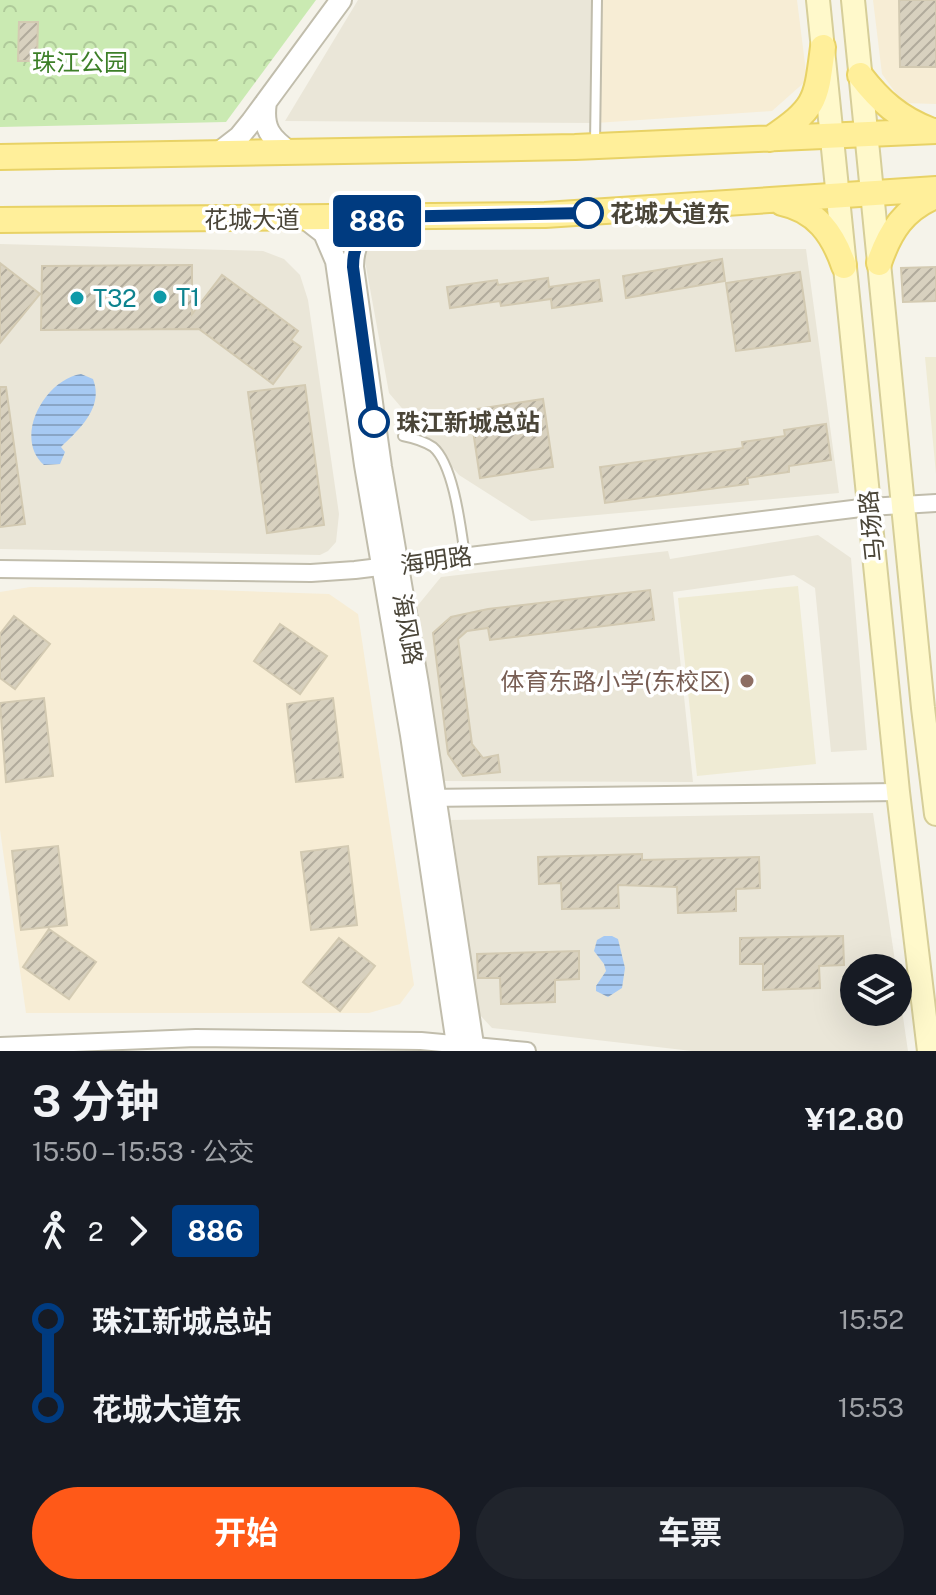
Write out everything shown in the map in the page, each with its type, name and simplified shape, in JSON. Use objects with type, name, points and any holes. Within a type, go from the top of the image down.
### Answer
[{"type":"main road","name":"马场路","points":[[818,0],[898,792],[929,1051]]},
{"type":"main road","name":"马场路","points":[[853,0],[936,814]]},
{"type":"main road","points":[[769,140],[792,124],[817,93],[823,47]]},
{"type":"main road","points":[[860,75],[892,110],[911,123],[934,131]]},
{"type":"main road","points":[[0,157],[291,153],[769,140],[934,131]]},
{"type":"main road","name":"花城大道","points":[[0,220],[306,219],[588,213],[936,189]]},
{"type":"main road","points":[[879,263],[896,224],[908,211],[936,196]]},
{"type":"main road","points":[[767,200],[798,206],[815,218],[834,240],[844,266]]},
{"type":"street","points":[[217,154],[239,137],[341,0]]},
{"type":"street","points":[[266,102],[266,129],[277,143],[291,153]]},
{"type":"street","name":"海风路","points":[[381,217],[358,238],[353,251],[353,267],[390,566],[466,1048]]},
{"type":"street","name":"海风路","points":[[306,219],[324,233],[336,261],[363,451],[390,566]]},
{"type":"street","name":"海明路","points":[[0,569],[311,573],[869,507],[936,503]]},
{"type":"street","points":[[428,798],[898,792]]},
{"type":"street","points":[[0,1046],[196,1038],[421,1041],[466,1048],[527,1051]]},
{"type":"lane","points":[[595,145],[597,0]]},
{"type":"lane","points":[[403,436],[426,443],[440,455],[451,485],[465,557]]},
{"type":"shaded area","points":[[358,0],[597,0],[596,123],[285,121]]},
{"type":"shaded area","points":[[597,0],[797,0],[807,80],[772,111],[596,123]]},
{"type":"shaded area","points":[[873,0],[936,0],[936,104],[903,103],[882,74]]},
{"type":"shaded area","points":[[0,244],[263,251],[284,259],[300,275],[308,300],[339,514],[336,542],[328,551],[320,555],[0,549]]},
{"type":"shaded area","points":[[806,249],[839,493],[531,521],[459,475],[389,393],[363,250]]},
{"type":"shaded area","points":[[925,357],[936,357],[936,474]]},
{"type":"shaded area","points":[[818,535],[851,558],[867,750],[831,752],[815,588],[794,575],[673,592],[693,782],[442,781],[414,610],[441,577],[668,551],[670,559]]},
{"type":"shaded area","name":"体育东路小学(东校区)","points":[[798,586],[816,764],[697,776],[678,598]]},
{"type":"shaded area","points":[[30,587],[329,594],[358,614],[414,985],[400,1004],[369,1013],[26,1013],[0,830],[0,592]]},
{"type":"shaded area","points":[[873,813],[894,954],[840,954],[840,1026],[904,1026],[908,1051],[692,1051],[492,1028],[479,1014],[451,820]]},
{"type":"green space","name":"珠江公园","points":[[0,0],[316,0],[226,122],[0,127]]},
{"type":"water","points":[[81,374],[93,379],[96,389],[93,408],[61,447],[65,452],[60,464],[44,465],[35,454],[32,440],[32,426],[37,412],[55,387]]},
{"type":"water","points":[[604,936],[618,939],[625,968],[622,988],[608,997],[596,991],[606,971],[594,951],[597,940]]},
{"type":"building","points":[[899,0],[936,0],[936,67],[900,67]]},
{"type":"building","points":[[19,22],[38,22],[37,61],[18,61]]},
{"type":"building","points":[[722,259],[725,281],[626,298],[623,276]]},
{"type":"building","points":[[0,263],[40,294],[0,343]]},
{"type":"building","points":[[192,265],[192,314],[222,275],[298,331],[291,340],[301,347],[273,384],[199,329],[41,330],[42,266]]},
{"type":"building","points":[[936,267],[936,301],[903,302],[901,268]]},
{"type":"building","points":[[800,272],[810,341],[736,351],[726,283]]},
{"type":"building","points":[[548,278],[549,287],[599,280],[602,301],[552,308],[551,299],[501,306],[500,301],[450,308],[447,287],[497,280],[498,285]]},
{"type":"building","points":[[305,385],[324,525],[267,533],[248,392]]},
{"type":"building","points":[[0,387],[6,387],[25,524],[0,527]]},
{"type":"building","points":[[543,399],[553,467],[480,478],[470,410]]},
{"type":"building","points":[[826,424],[831,460],[789,466],[789,472],[747,478],[748,484],[605,503],[600,467],[743,448],[742,442],[785,436],[784,430]]},
{"type":"building","points":[[650,590],[654,620],[490,640],[488,628],[467,631],[458,639],[472,744],[483,758],[498,755],[500,772],[463,776],[448,754],[433,633],[451,617],[488,609]]},
{"type":"building","points":[[14,616],[50,644],[15,689],[0,678],[0,634]]},
{"type":"building","points":[[280,624],[327,656],[300,694],[254,661]]},
{"type":"building","points":[[44,698],[53,776],[6,782],[0,703]]},
{"type":"building","points":[[333,698],[343,777],[296,782],[287,704]]},
{"type":"building","points":[[58,846],[67,925],[21,930],[12,851]]},
{"type":"building","points":[[348,846],[357,925],[311,930],[301,852]]},
{"type":"building","points":[[642,854],[642,860],[759,857],[760,888],[736,889],[736,911],[678,913],[677,887],[618,885],[619,908],[562,909],[561,883],[539,884],[538,857]]},
{"type":"building","points":[[49,929],[96,962],[69,999],[23,967]]},
{"type":"building","points":[[843,936],[844,954],[840,954],[840,965],[819,966],[820,988],[763,990],[763,964],[740,964],[740,938]]},
{"type":"building","points":[[339,938],[375,966],[340,1011],[303,982]]},
{"type":"building","points":[[579,951],[579,979],[555,980],[555,1002],[501,1004],[500,978],[478,978],[477,954]]},
{"type":"bus line","name":"886","points":[[374,422],[353,267],[353,251],[366,229],[381,217],[588,213]]},
{"type":"place","name":"花城大道东","points":[[588,213]]},
{"type":"place","name":"T1","points":[[160,297]]},
{"type":"place","name":"T32","points":[[77,298]]},
{"type":"place","name":"珠江新城总站","points":[[374,422]]},
{"type":"place","name":"体育东路小学(东校区)","points":[[747,681]]}]
